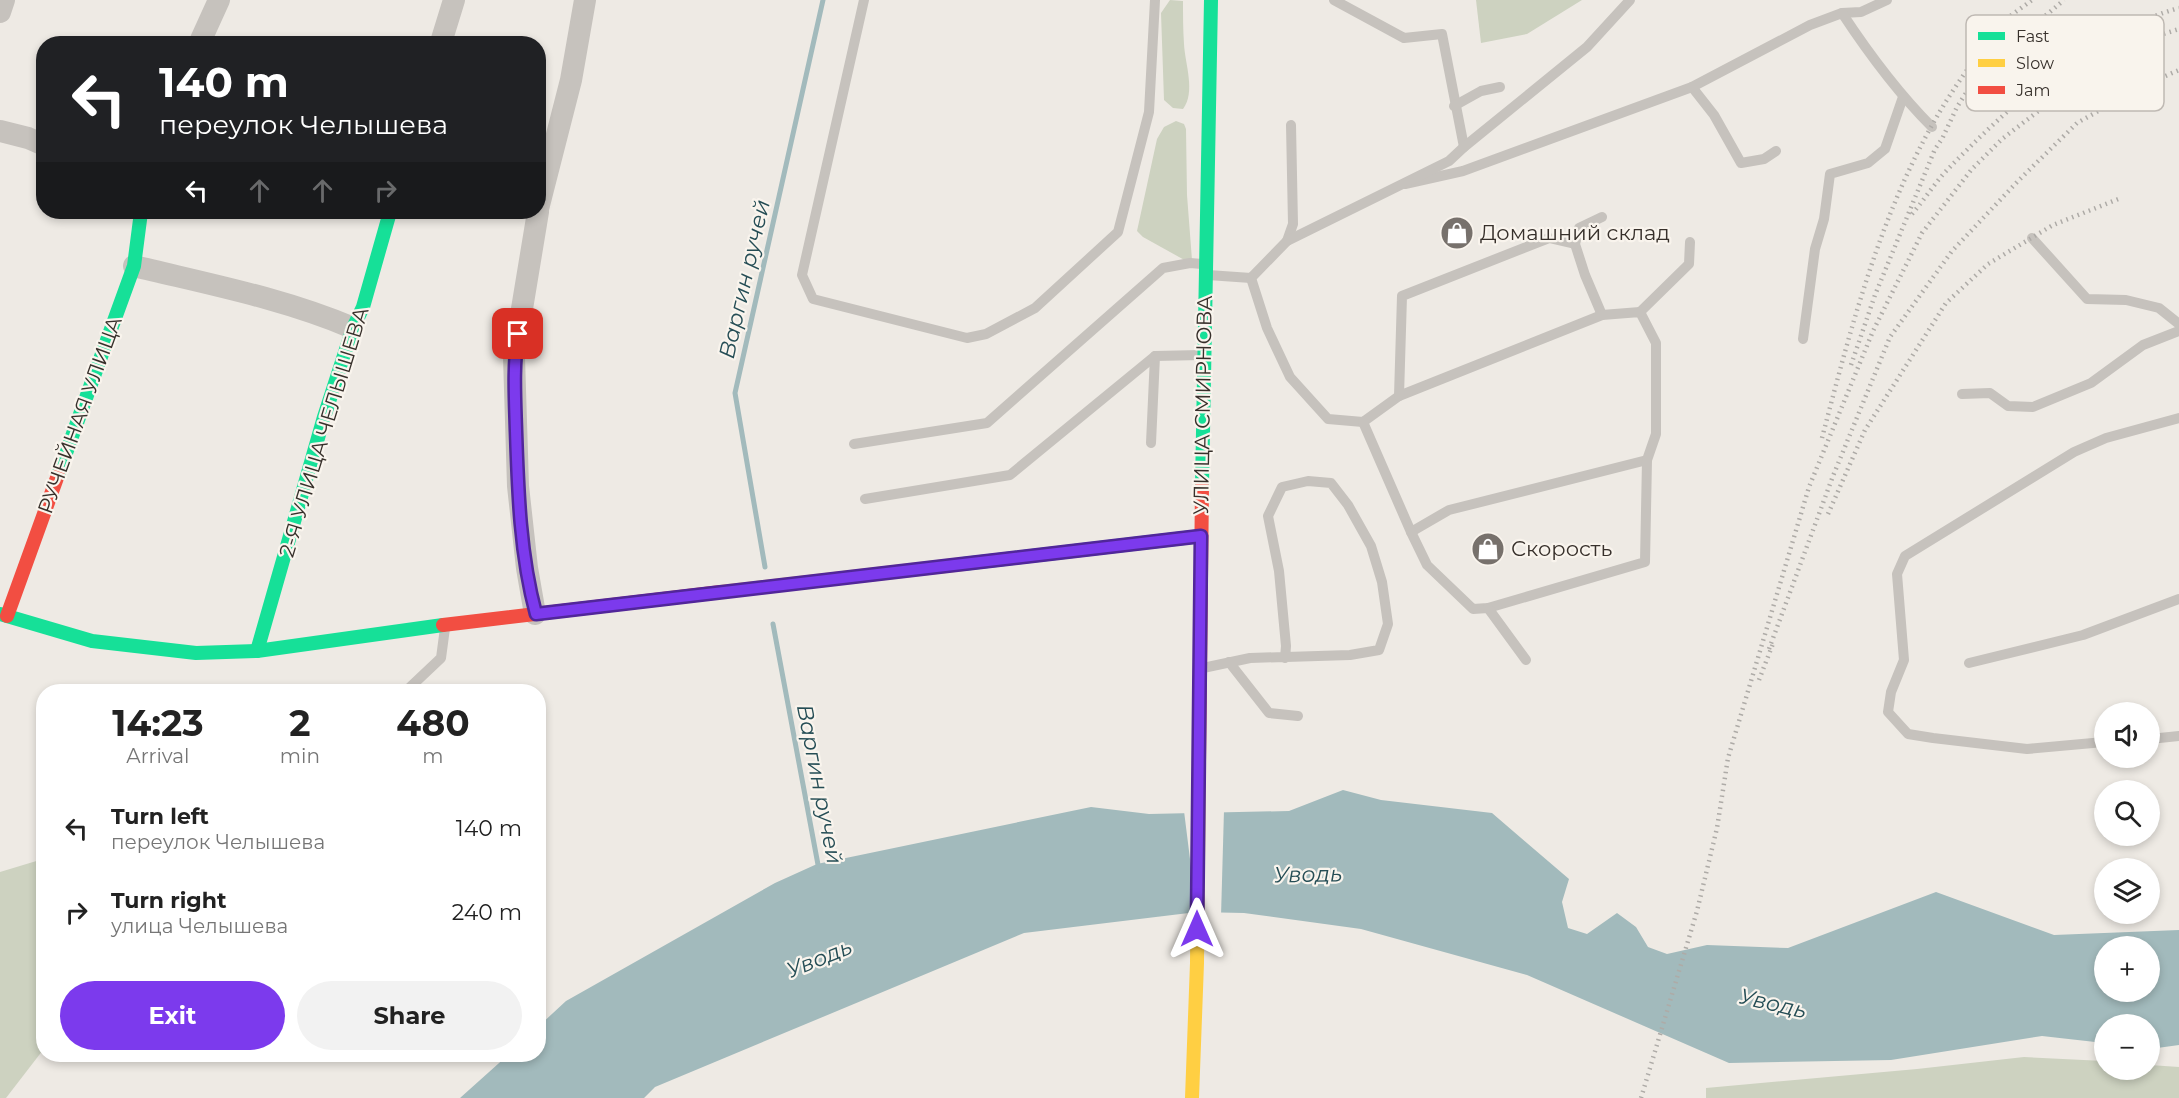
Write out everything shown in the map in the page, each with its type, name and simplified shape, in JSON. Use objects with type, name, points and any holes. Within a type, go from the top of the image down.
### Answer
[{"type":"street","points":[[0,12],[4,0]]},
{"type":"street","points":[[203,36],[219,0]]},
{"type":"street","points":[[443,36],[454,0]]},
{"type":"street","points":[[546,178],[571,80],[585,0]]},
{"type":"street","name":"УЛИЦА СМИРНОВА","points":[[1192,1098],[1197,963],[1203,355],[1211,0]]},
{"type":"street","points":[[0,131],[36,142]]},
{"type":"street","name":"РУЧЕЙНАЯ УЛИЦА","points":[[4,615],[134,266],[140,219]]},
{"type":"street","name":"2-Я УЛИЦА ЧЕЛЫШЕВА","points":[[257,651],[324,417],[353,328],[363,308],[388,219]]},
{"type":"street","points":[[536,614],[527,568],[518,486],[514,357],[537,219]]},
{"type":"street","points":[[134,266],[246,291],[314,312],[353,328]]},
{"type":"street","points":[[4,615],[92,641],[138,648],[196,653],[257,651],[445,625],[1201,536]]},
{"type":"lane","points":[[864,0],[802,275],[813,299],[967,338],[986,334],[1035,308],[1118,232],[1149,112],[1155,0]]},
{"type":"lane","points":[[1334,0],[1404,38],[1442,34],[1454,106],[1464,147]]},
{"type":"lane","points":[[1251,278],[1287,241],[1449,161],[1587,47],[1630,0]]},
{"type":"lane","points":[[1405,184],[1463,171],[1692,87],[1810,25],[1842,13],[1861,12],[1887,0]]},
{"type":"lane","points":[[1842,13],[1869,54],[1903,97],[1932,127]]},
{"type":"lane","points":[[1454,106],[1481,91],[1500,87]]},
{"type":"lane","points":[[1692,87],[1714,115],[1740,164],[1764,159],[1776,152]]},
{"type":"lane","points":[[1803,339],[1815,249],[1824,219],[1830,174],[1868,163],[1886,149],[1903,97]]},
{"type":"lane","points":[[1287,241],[1293,224],[1291,124]]},
{"type":"lane","points":[[1602,217],[1579,228],[1575,244],[1602,315]]},
{"type":"lane","points":[[1399,396],[1402,296],[1549,238],[1575,244]]},
{"type":"lane","points":[[2032,238],[2087,298],[2126,300],[2158,308],[2179,324]]},
{"type":"lane","points":[[1251,278],[1267,328],[1290,377],[1328,419],[1363,422],[1399,396],[1602,315],[1640,312],[1689,264],[1690,242]]},
{"type":"lane","points":[[854,444],[987,423],[1162,268],[1190,263],[1205,269],[1251,278]]},
{"type":"lane","points":[[1363,422],[1427,565],[1473,609],[1488,609],[1645,562],[1647,460],[1656,434],[1656,343],[1640,312]]},
{"type":"lane","points":[[1962,394],[1990,393],[2008,406],[2033,407],[2091,383],[2143,345],[2179,331]]},
{"type":"lane","points":[[865,499],[1010,475],[1155,356],[1203,355]]},
{"type":"lane","points":[[1151,443],[1155,356]]},
{"type":"lane","points":[[2094,743],[2027,749],[1908,734],[1888,712],[1891,692],[1905,660],[1897,574],[1905,556],[2074,452],[2106,438],[2179,418]]},
{"type":"lane","points":[[1411,532],[1449,510],[1647,460]]},
{"type":"lane","points":[[1199,668],[1250,658],[1285,658],[1350,655],[1379,650],[1388,624],[1382,582],[1371,546],[1348,505],[1331,483],[1308,481],[1282,487],[1268,516],[1279,571],[1286,636],[1285,658]]},
{"type":"lane","points":[[1969,663],[2083,635],[2179,599]]},
{"type":"lane","points":[[1488,609],[1526,660]]},
{"type":"lane","points":[[413,684],[441,658],[445,625]]},
{"type":"lane","points":[[1229,662],[1269,713],[1298,717]]},
{"type":"lane","points":[[2160,737],[2179,736]]},
{"type":"green space","points":[[1170,0],[1183,1],[1189,94],[1183,109],[1173,108],[1164,100],[1161,13]]},
{"type":"green space","points":[[1476,0],[1582,0],[1527,34],[1481,43]]},
{"type":"green space","points":[[1176,121],[1184,124],[1186,129],[1187,195],[1192,260],[1188,262],[1143,237],[1137,231],[1157,139],[1164,127]]},
{"type":"green space","points":[[36,861],[36,1059],[6,1098],[0,1098],[0,872]]},
{"type":"green space","points":[[2024,1057],[2094,1060],[2094,1080],[2160,1080],[2160,1066],[2179,1067],[2179,1098],[1706,1098],[1706,1088]]},
{"type":"water","name":"Уводь","points":[[1343,790],[1381,800],[1492,813],[1569,879],[1562,902],[1568,928],[1587,934],[1617,913],[1636,927],[1648,947],[1667,954],[1707,945],[1788,948],[1936,892],[2054,935],[2179,930],[2179,1045],[2160,1048],[2160,1014],[2094,1014],[2094,1042],[2042,1036],[1891,1060],[1729,1063],[1527,975],[1361,929],[1244,913],[1197,912],[1024,933],[655,1087],[644,1098],[460,1098],[500,1062],[546,1062],[546,1020],[566,1001],[775,883],[817,864],[1091,807],[1149,814],[1289,811]]},
{"type":"pier","points":[[1224,810],[1221,916],[1197,915],[1184,811]]},
{"type":"waterway","name":"Варгин ручей","points":[[765,567],[735,393],[823,0]]},
{"type":"waterway","name":"Варгин ручей","points":[[773,624],[819,870]]},
{"type":"railway","points":[[2011,15],[2032,0]]},
{"type":"railway","points":[[2046,15],[2064,0]]},
{"type":"railway","points":[[2159,15],[2179,8]]},
{"type":"railway","points":[[2164,34],[2179,29]]},
{"type":"railway","points":[[2164,77],[2179,70]]},
{"type":"railway","points":[[1822,438],[1863,291],[1898,195],[1944,104],[1966,72]]},
{"type":"railway","points":[[1851,365],[1875,295],[1935,149],[1966,93]]},
{"type":"railway","points":[[1912,214],[1944,173],[2008,111]]},
{"type":"railway","points":[[1641,1098],[1697,911],[1717,828],[1728,758],[1809,487],[1873,331],[1922,233],[1972,169],[2002,139],[2039,111]]},
{"type":"railway","points":[[1769,649],[1833,476],[1890,337],[1952,251],[2077,123],[2098,111]]},
{"type":"railway","points":[[1828,514],[1865,430],[1946,303],[1988,264],[2053,225],[2121,198]]},
{"type":"railway","points":[[1759,680],[1774,641]]},
{"type":"traffic: fast","points":[[1202,486],[1211,0]]},
{"type":"traffic: fast","points":[[58,475],[134,266],[140,219]]},
{"type":"traffic: fast","points":[[257,651],[324,417],[353,328],[363,307],[388,219]]},
{"type":"traffic: fast","points":[[963,564],[1201,536]]},
{"type":"traffic: fast","points":[[0,614],[92,641],[196,653],[257,651],[443,625]]},
{"type":"traffic: slow","points":[[721,592],[963,564]]},
{"type":"traffic: slow","points":[[1192,1098],[1197,963],[1199,761]]},
{"type":"traffic: jam","points":[[7,616],[58,475]]},
{"type":"traffic: jam","points":[[1199,761],[1202,486]]},
{"type":"traffic: jam","points":[[443,625],[721,592]]},
{"type":"place","name":"Домашний склад","points":[[1457,233]]},
{"type":"place","name":"Скорость","points":[[1488,549]]},
{"type":"route","points":[[518,334],[514,357],[518,486],[527,568],[536,614],[1201,536],[1197,929]]}]
